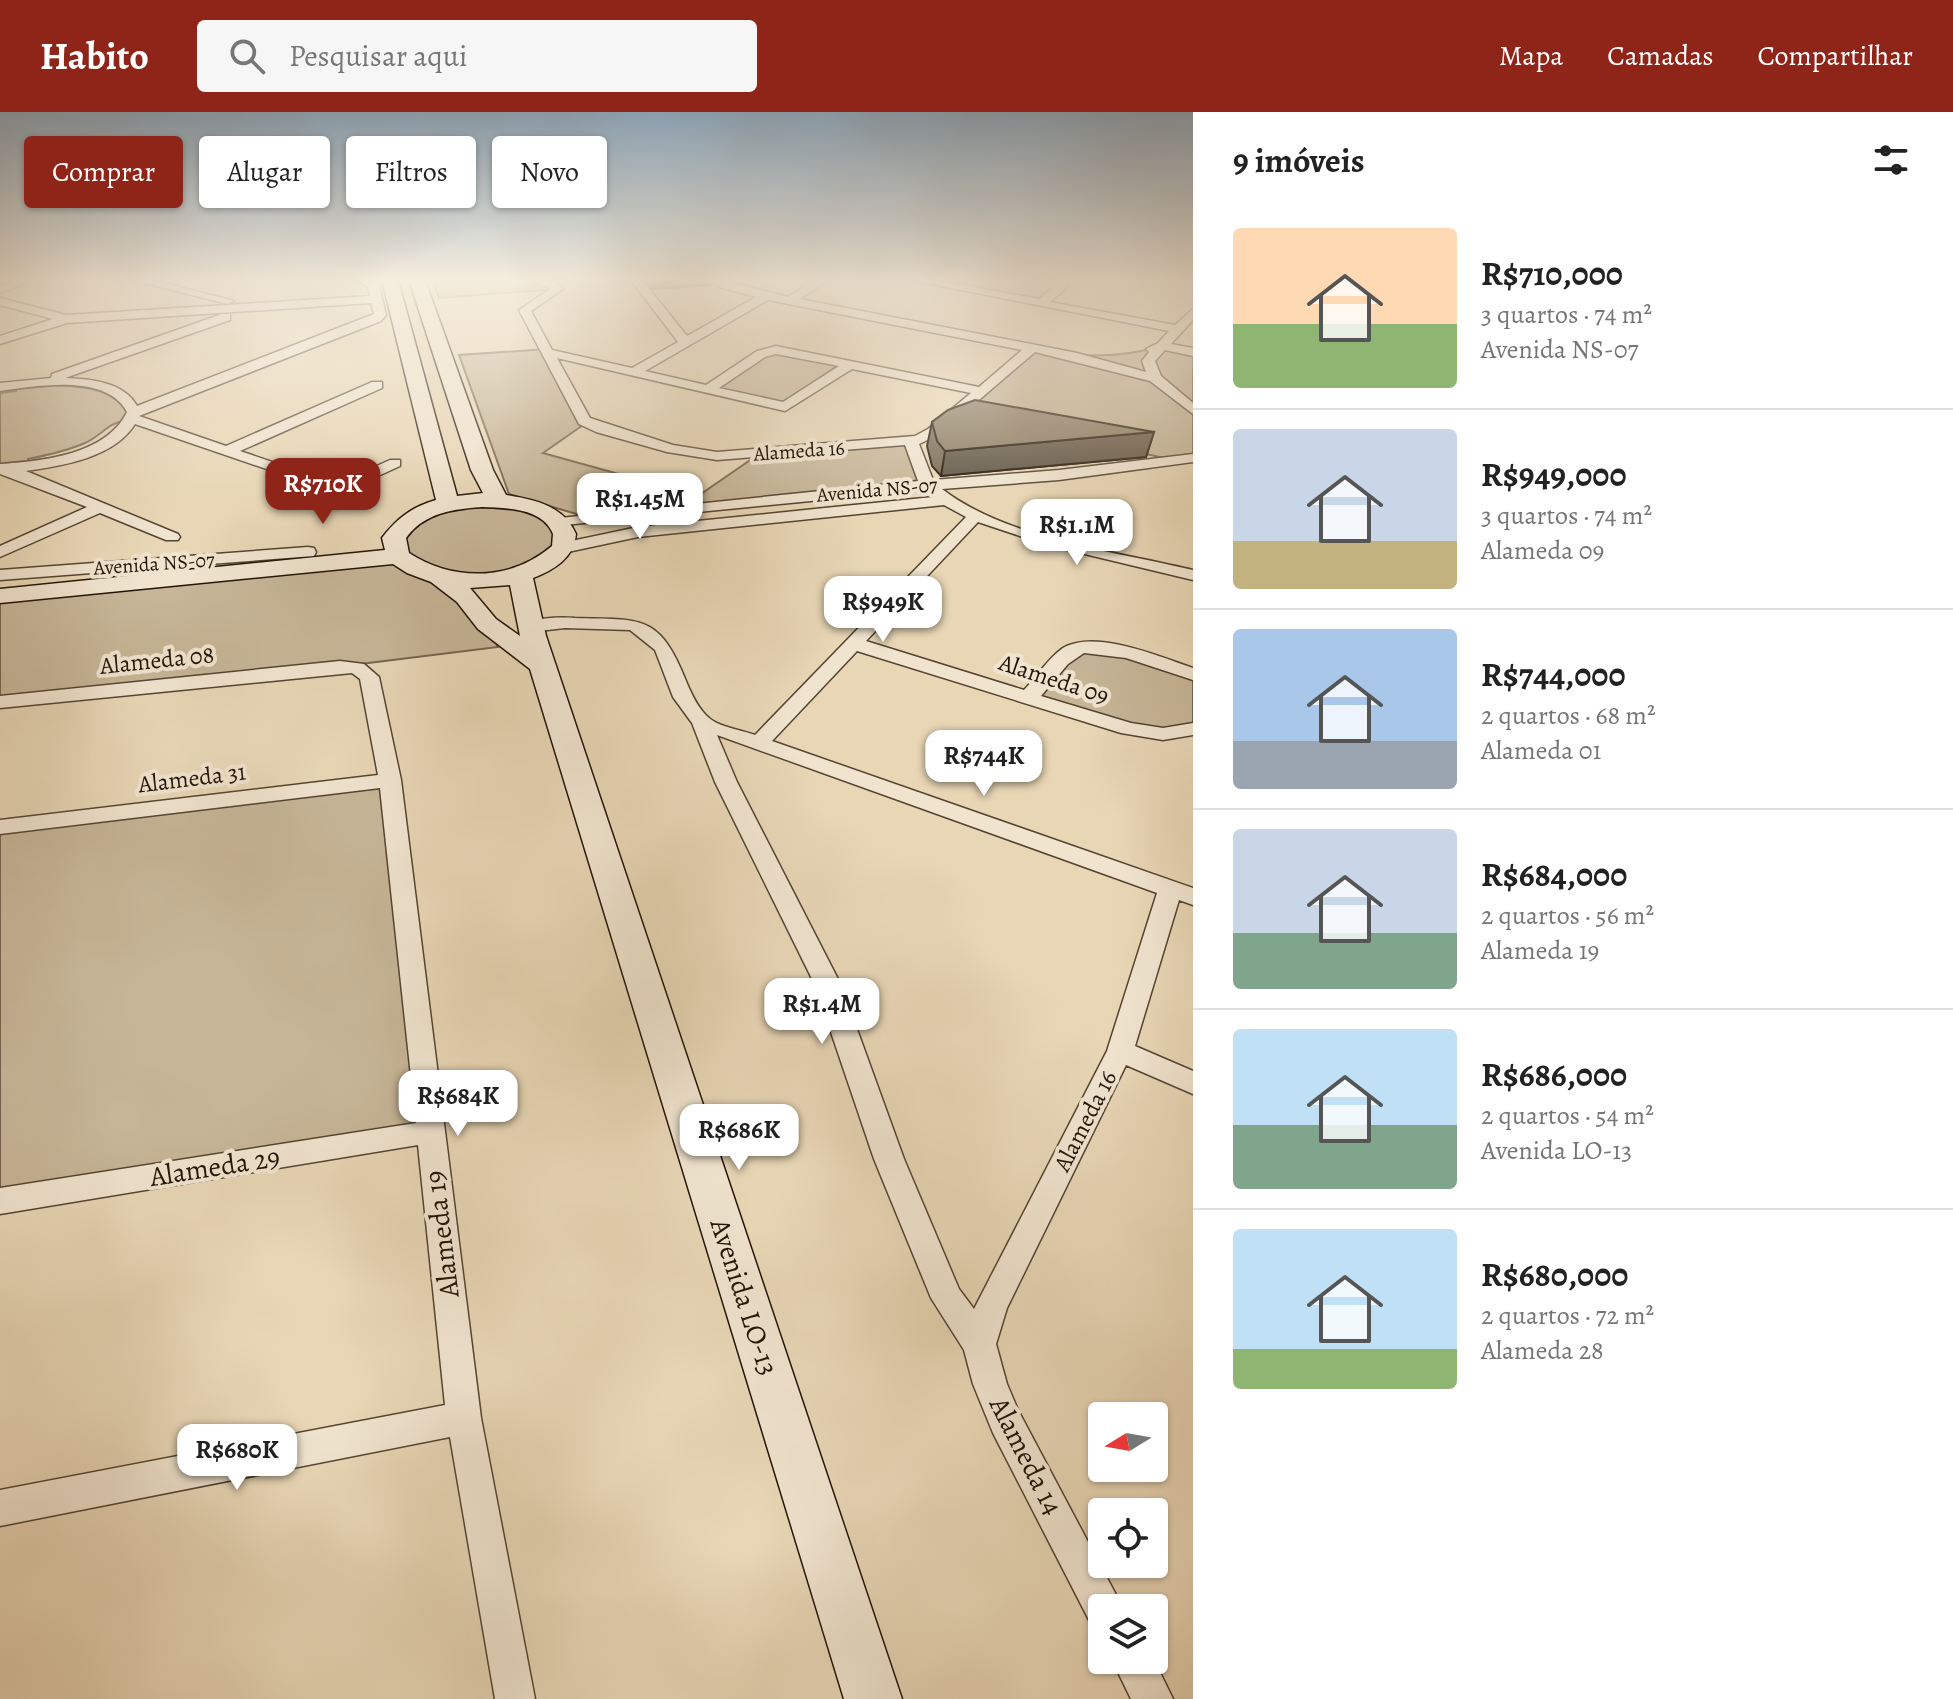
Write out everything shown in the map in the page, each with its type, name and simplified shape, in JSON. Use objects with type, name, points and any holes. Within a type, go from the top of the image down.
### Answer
[{"type":"street","points":[[1,381],[26,383],[65,378],[129,354]]},
{"type":"street","points":[[32,472],[89,451],[131,416],[284,354]]},
{"type":"street","points":[[409,354],[448,504]]},
{"type":"street","points":[[442,354],[482,470],[498,501]]},
{"type":"street","name":"Alameda 16","points":[[551,354],[586,423],[672,449],[734,456],[911,441],[933,432],[1025,354]]},
{"type":"street","points":[[555,354],[785,407],[851,364]]},
{"type":"street","points":[[634,372],[663,354]]},
{"type":"street","points":[[710,388],[763,354]]},
{"type":"street","points":[[807,354],[981,391]]},
{"type":"street","points":[[1060,354],[1155,378],[1193,410]]},
{"type":"street","points":[[1077,357],[1132,354]]},
{"type":"street","points":[[1154,354],[1148,361],[1155,378]]},
{"type":"street","points":[[65,378],[123,396],[131,416],[156,427],[356,495]]},
{"type":"street","points":[[227,451],[377,385]]},
{"type":"street","points":[[911,441],[929,486],[975,516],[1050,540],[1193,575]]},
{"type":"street","name":"Avenida NS-07","points":[[560,523],[1059,475],[1193,458]]},
{"type":"street","points":[[338,489],[395,463]]},
{"type":"street","points":[[3,469],[32,472],[100,507],[172,537]]},
{"type":"street","name":"Avenida NS-07","points":[[563,548],[604,537],[948,500]]},
{"type":"street","points":[[498,501],[545,512],[560,523],[566,539],[563,548],[544,565],[520,574],[475,580],[422,571],[396,547],[400,527],[412,518],[448,504],[498,501]]},
{"type":"street","points":[[1,552],[100,507]]},
{"type":"street","points":[[604,537],[661,511]]},
{"type":"street","points":[[760,742],[975,516]]},
{"type":"street","name":"Avenida NS-07","points":[[0,575],[396,547]]},
{"type":"street","name":"Avenida NS-07","points":[[0,596],[269,568],[396,547]]},
{"type":"street","name":"Avenida NS-07","points":[[269,568],[308,552]]},
{"type":"street","name":"Avenida LO-13","points":[[520,574],[530,627],[873,1699]]},
{"type":"street","points":[[439,576],[466,597],[487,624],[543,666]]},
{"type":"street","points":[[530,627],[607,622],[634,625],[664,649],[683,697],[702,723],[726,782],[828,985],[889,1159],[947,1298],[979,1344]]},
{"type":"street","name":"Alameda 09","points":[[855,644],[1088,718],[1148,733],[1177,733],[1193,729]]},
{"type":"street","points":[[1029,697],[1071,652],[1086,648],[1104,648],[1193,674]]},
{"type":"street","name":"Alameda 19","points":[[320,669],[357,668],[369,677],[390,780],[464,1418],[515,1699]]},
{"type":"street","name":"Alameda 08","points":[[0,702],[320,669]]},
{"type":"street","points":[[702,723],[1181,893]]},
{"type":"street","name":"Alameda 31","points":[[0,827],[390,780]]},
{"type":"street","name":"Alameda 16","points":[[979,1344],[991,1306],[1120,1051],[1181,893]]},
{"type":"street","points":[[1120,1051],[1193,1083]]},
{"type":"street","name":"Alameda 29","points":[[0,1201],[430,1132]]},
{"type":"street","name":"Alameda 14","points":[[979,1344],[983,1365],[1005,1421],[1097,1594]]},
{"type":"street","points":[[0,1508],[464,1418]]},
{"type":"street","points":[[1140,1674],[1153,1699]]},
{"type":"shaded area","points":[[550,354],[586,423],[543,453],[698,496],[759,454],[911,441],[929,486],[590,518],[509,494],[459,355]]},
{"type":"shaded area","points":[[770,354],[789,354],[838,365],[782,406],[716,388]]},
{"type":"shaded area","points":[[1025,354],[1193,354],[1193,457],[1174,460],[955,414]]},
{"type":"shaded area","points":[[57,385],[105,393],[127,412],[124,421],[78,446],[28,459],[28,463],[0,466],[0,393],[16,391],[16,387]]},
{"type":"shaded area","points":[[524,505],[566,539],[520,574],[440,577],[487,624],[498,647],[0,702],[0,594],[398,556],[394,547],[428,510]]},
{"type":"shaded area","points":[[1095,647],[1193,674],[1193,727],[1148,733],[1029,697],[1071,652]]},
{"type":"shaded area","points":[[390,780],[430,1132],[0,1201],[0,827]]},
{"type":"building","points":[[975,400],[1154,432],[945,451],[937,441],[932,422],[948,410]]}]
